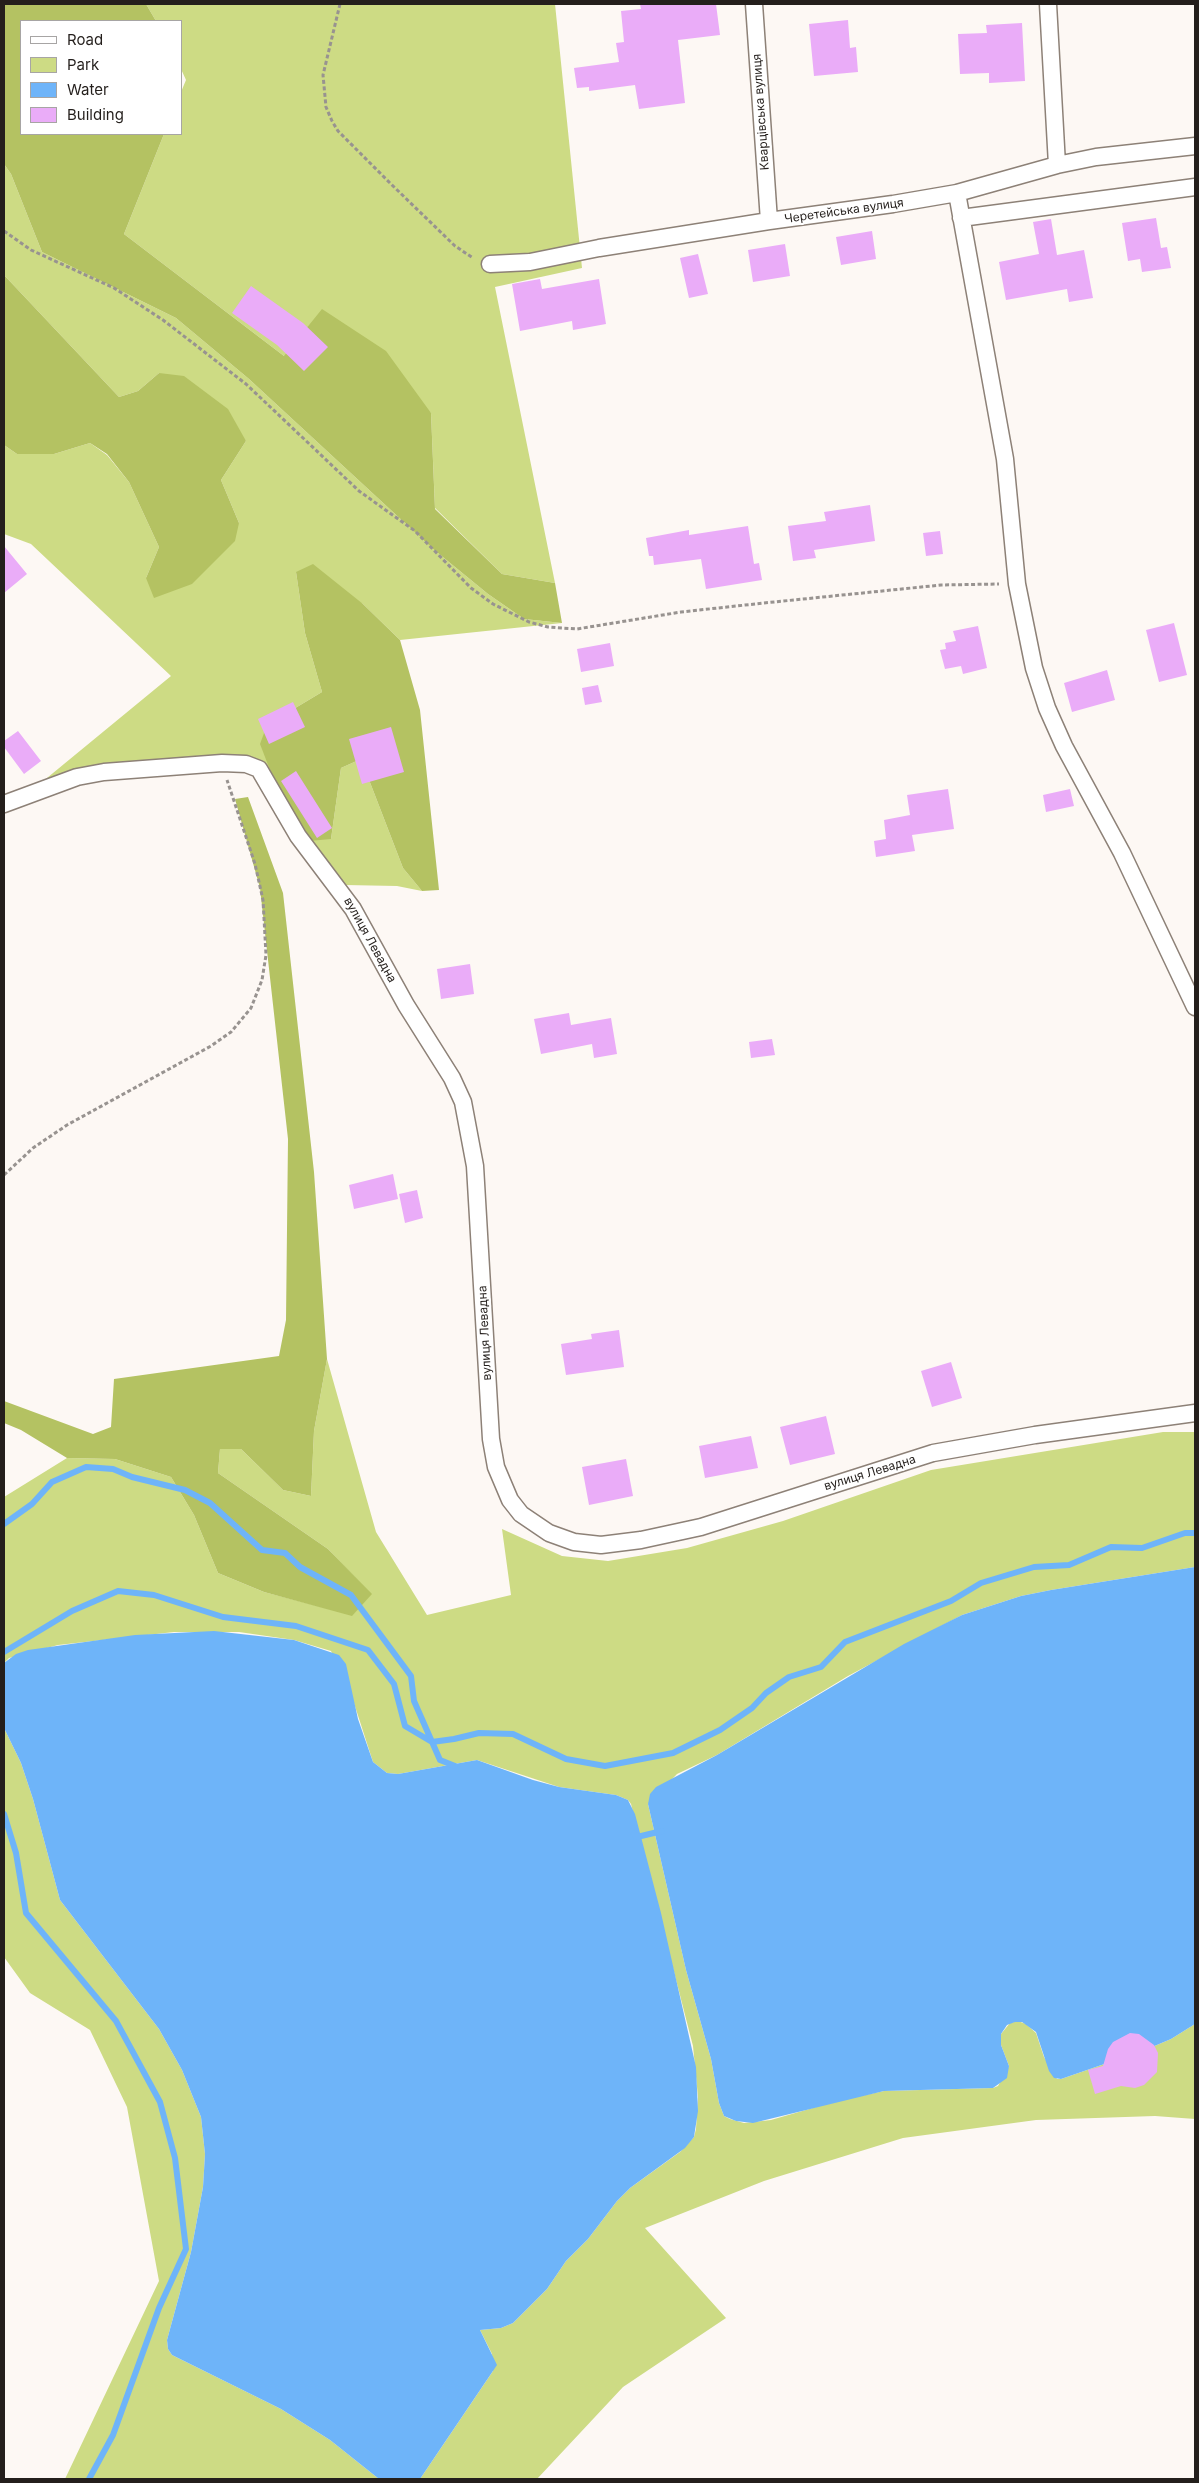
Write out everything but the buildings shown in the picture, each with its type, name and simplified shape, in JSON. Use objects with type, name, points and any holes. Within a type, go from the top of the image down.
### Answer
[{"type":"street","name":"Кварцівська вулиця","points":[[754,4],[768,221]]},
{"type":"street","points":[[1048,4],[1057,165]]},
{"type":"street","name":"Черетейська вулиця","points":[[490,264],[530,262],[600,248],[957,193],[1057,165],[1096,157],[1195,146]]},
{"type":"street","points":[[961,218],[1195,187]]},
{"type":"street","points":[[957,193],[1005,460],[1017,584],[1028,643],[1047,708],[1064,746],[1122,854],[1195,1007]]},
{"type":"street","name":"вулиця Левадна","points":[[4,804],[87,775],[126,769],[222,763],[246,764],[259,769],[298,836],[353,908],[406,1005],[458,1090],[471,1134],[475,1166],[491,1439],[496,1467],[510,1500],[535,1525],[560,1538],[574,1542],[601,1545],[624,1543],[701,1527],[933,1453],[1045,1434],[1195,1413]]},
{"type":"path","points":[[340,4],[323,75],[326,107],[338,131],[455,246],[472,258],[490,264]]},
{"type":"path","points":[[4,231],[31,250],[114,288],[164,320],[246,384],[359,491],[415,531],[471,588],[493,604],[529,622],[548,627],[577,630],[680,612],[830,596],[941,585],[1017,584]]},
{"type":"path","points":[[4,1175],[33,1148],[67,1125],[211,1046],[231,1032],[251,1008],[262,980],[266,955],[263,900],[255,864],[222,763]]},
{"type":"green space","points":[[4,4],[146,4],[155,20],[20,20],[20,135],[164,135],[124,234],[284,356],[322,309],[386,351],[431,413],[435,509],[502,574],[555,583],[562,623],[524,619],[488,594],[433,549],[249,379],[176,318],[42,252],[11,174],[4,164]]},
{"type":"green space","points":[[146,4],[555,4],[582,268],[495,287],[555,583],[502,574],[435,508],[431,413],[284,356],[124,234],[164,135],[182,135],[182,90],[186,80],[182,71],[182,20],[155,20]]},
{"type":"green space","points":[[4,164],[11,174],[42,252],[176,318],[249,379],[433,549],[488,594],[524,619],[562,623],[400,640],[363,604],[296,572],[305,633],[322,692],[267,725],[331,839],[341,768],[361,759],[403,868],[422,891],[397,886],[345,885],[252,770],[163,762],[19,801],[171,676],[31,544],[4,534],[4,445],[17,454],[54,454],[90,443],[107,455],[129,482],[159,547],[146,578],[239,523],[221,480],[246,441],[159,373],[138,391],[119,397],[4,275]]},
{"type":"green space","points":[[4,275],[119,397],[138,391],[159,373],[184,376],[228,409],[246,441],[221,480],[239,523],[235,541],[192,584],[154,598],[146,578],[159,547],[129,482],[107,454],[90,443],[54,454],[17,454],[4,445]]},
{"type":"green space","points":[[313,564],[363,604],[400,640],[420,710],[439,890],[422,891],[403,868],[361,759],[341,768],[331,839],[309,841],[287,814],[260,744],[267,725],[322,692],[305,633],[296,572]]},
{"type":"green space","points":[[248,797],[283,893],[314,1172],[327,1359],[314,1431],[311,1496],[283,1490],[241,1449],[220,1449],[218,1473],[328,1549],[372,1594],[352,1616],[264,1592],[218,1573],[194,1515],[171,1477],[115,1459],[67,1458],[21,1430],[4,1423],[4,1401],[93,1434],[111,1427],[114,1379],[279,1356],[286,1320],[288,1139],[260,888],[235,799]]},
{"type":"green space","points":[[327,1359],[376,1532],[427,1615],[511,1595],[502,1529],[562,1556],[608,1561],[687,1548],[783,1521],[931,1470],[1163,1432],[1195,1432],[1195,1567],[1021,1596],[962,1615],[848,1676],[717,1755],[677,1774],[648,1804],[686,1970],[711,2059],[719,2103],[724,2116],[744,2123],[771,2120],[837,2101],[884,2091],[993,2088],[998,2086],[1009,2066],[1001,2045],[1001,2034],[1010,2023],[1018,2021],[1026,2024],[1036,2033],[1044,2057],[1057,2079],[1145,2050],[1171,2039],[1195,2024],[1195,2119],[1155,2116],[1036,2120],[903,2138],[764,2181],[645,2228],[726,2318],[623,2387],[537,2479],[420,2479],[493,2371],[492,2354],[480,2330],[501,2328],[513,2323],[547,2289],[566,2261],[588,2239],[617,2201],[630,2188],[680,2152],[694,2137],[698,2097],[693,2046],[631,1804],[628,1800],[616,1795],[559,1787],[477,1760],[398,1774],[387,1773],[373,1762],[353,1700],[331,1651],[294,1640],[239,1632],[174,1632],[58,1645],[9,1658],[4,1663],[4,1497],[67,1458],[115,1459],[171,1477],[194,1515],[218,1573],[264,1592],[352,1615],[371,1594],[328,1549],[218,1473],[220,1449],[241,1449],[283,1490],[311,1496],[314,1431]]},
{"type":"green space","points":[[4,1728],[21,1763],[33,1799],[60,1900],[159,2029],[182,2070],[201,2117],[205,2154],[203,2187],[191,2252],[167,2340],[168,2349],[172,2355],[281,2409],[330,2440],[379,2479],[65,2479],[159,2281],[127,2107],[90,2030],[30,1993],[4,1957]]},
{"type":"water","points":[[1195,1567],[1195,2024],[1171,2039],[1145,2050],[1061,2079],[1054,2078],[1049,2071],[1036,2032],[1022,2022],[1015,2022],[1007,2025],[1001,2034],[1001,2045],[1009,2066],[1007,2078],[993,2088],[884,2091],[753,2123],[736,2121],[724,2116],[719,2103],[711,2059],[686,1970],[648,1804],[650,1794],[656,1787],[717,1755],[904,1644],[962,1615],[1021,1596]]},
{"type":"water","points":[[214,1631],[294,1640],[339,1655],[346,1664],[358,1719],[373,1762],[387,1773],[398,1774],[477,1760],[559,1787],[616,1795],[628,1800],[635,1814],[661,1913],[696,2067],[698,2111],[694,2137],[685,2148],[630,2188],[617,2201],[588,2239],[566,2261],[547,2289],[513,2323],[501,2328],[480,2330],[497,2365],[420,2479],[379,2479],[330,2440],[281,2409],[172,2355],[168,2349],[167,2340],[191,2252],[203,2187],[205,2154],[201,2117],[182,2070],[159,2029],[60,1900],[33,1799],[21,1763],[4,1728],[4,1663],[16,1654],[28,1650],[135,1635]]},
{"type":"waterway","points":[[4,1524],[32,1504],[52,1482],[86,1467],[113,1469],[132,1477],[185,1490],[210,1503],[262,1550],[285,1553],[300,1567],[351,1595],[411,1676],[414,1701],[440,1760],[455,1766]]},
{"type":"waterway","points":[[4,1652],[72,1611],[118,1591],[154,1595],[223,1617],[296,1626],[368,1650],[394,1684],[405,1726],[432,1742],[479,1733],[513,1734],[566,1759],[605,1766],[673,1753],[720,1730],[752,1708],[766,1693],[789,1677],[821,1667],[845,1642],[951,1601],[981,1583],[1034,1567],[1069,1565],[1111,1547],[1142,1548],[1185,1533],[1195,1533]]},
{"type":"waterway","points":[[4,1814],[16,1853],[26,1913],[116,2021],[160,2102],[175,2158],[186,2249],[159,2308],[113,2435],[89,2479]]},
{"type":"waterway","points":[[634,1834],[637,1837],[662,1831]]}]
